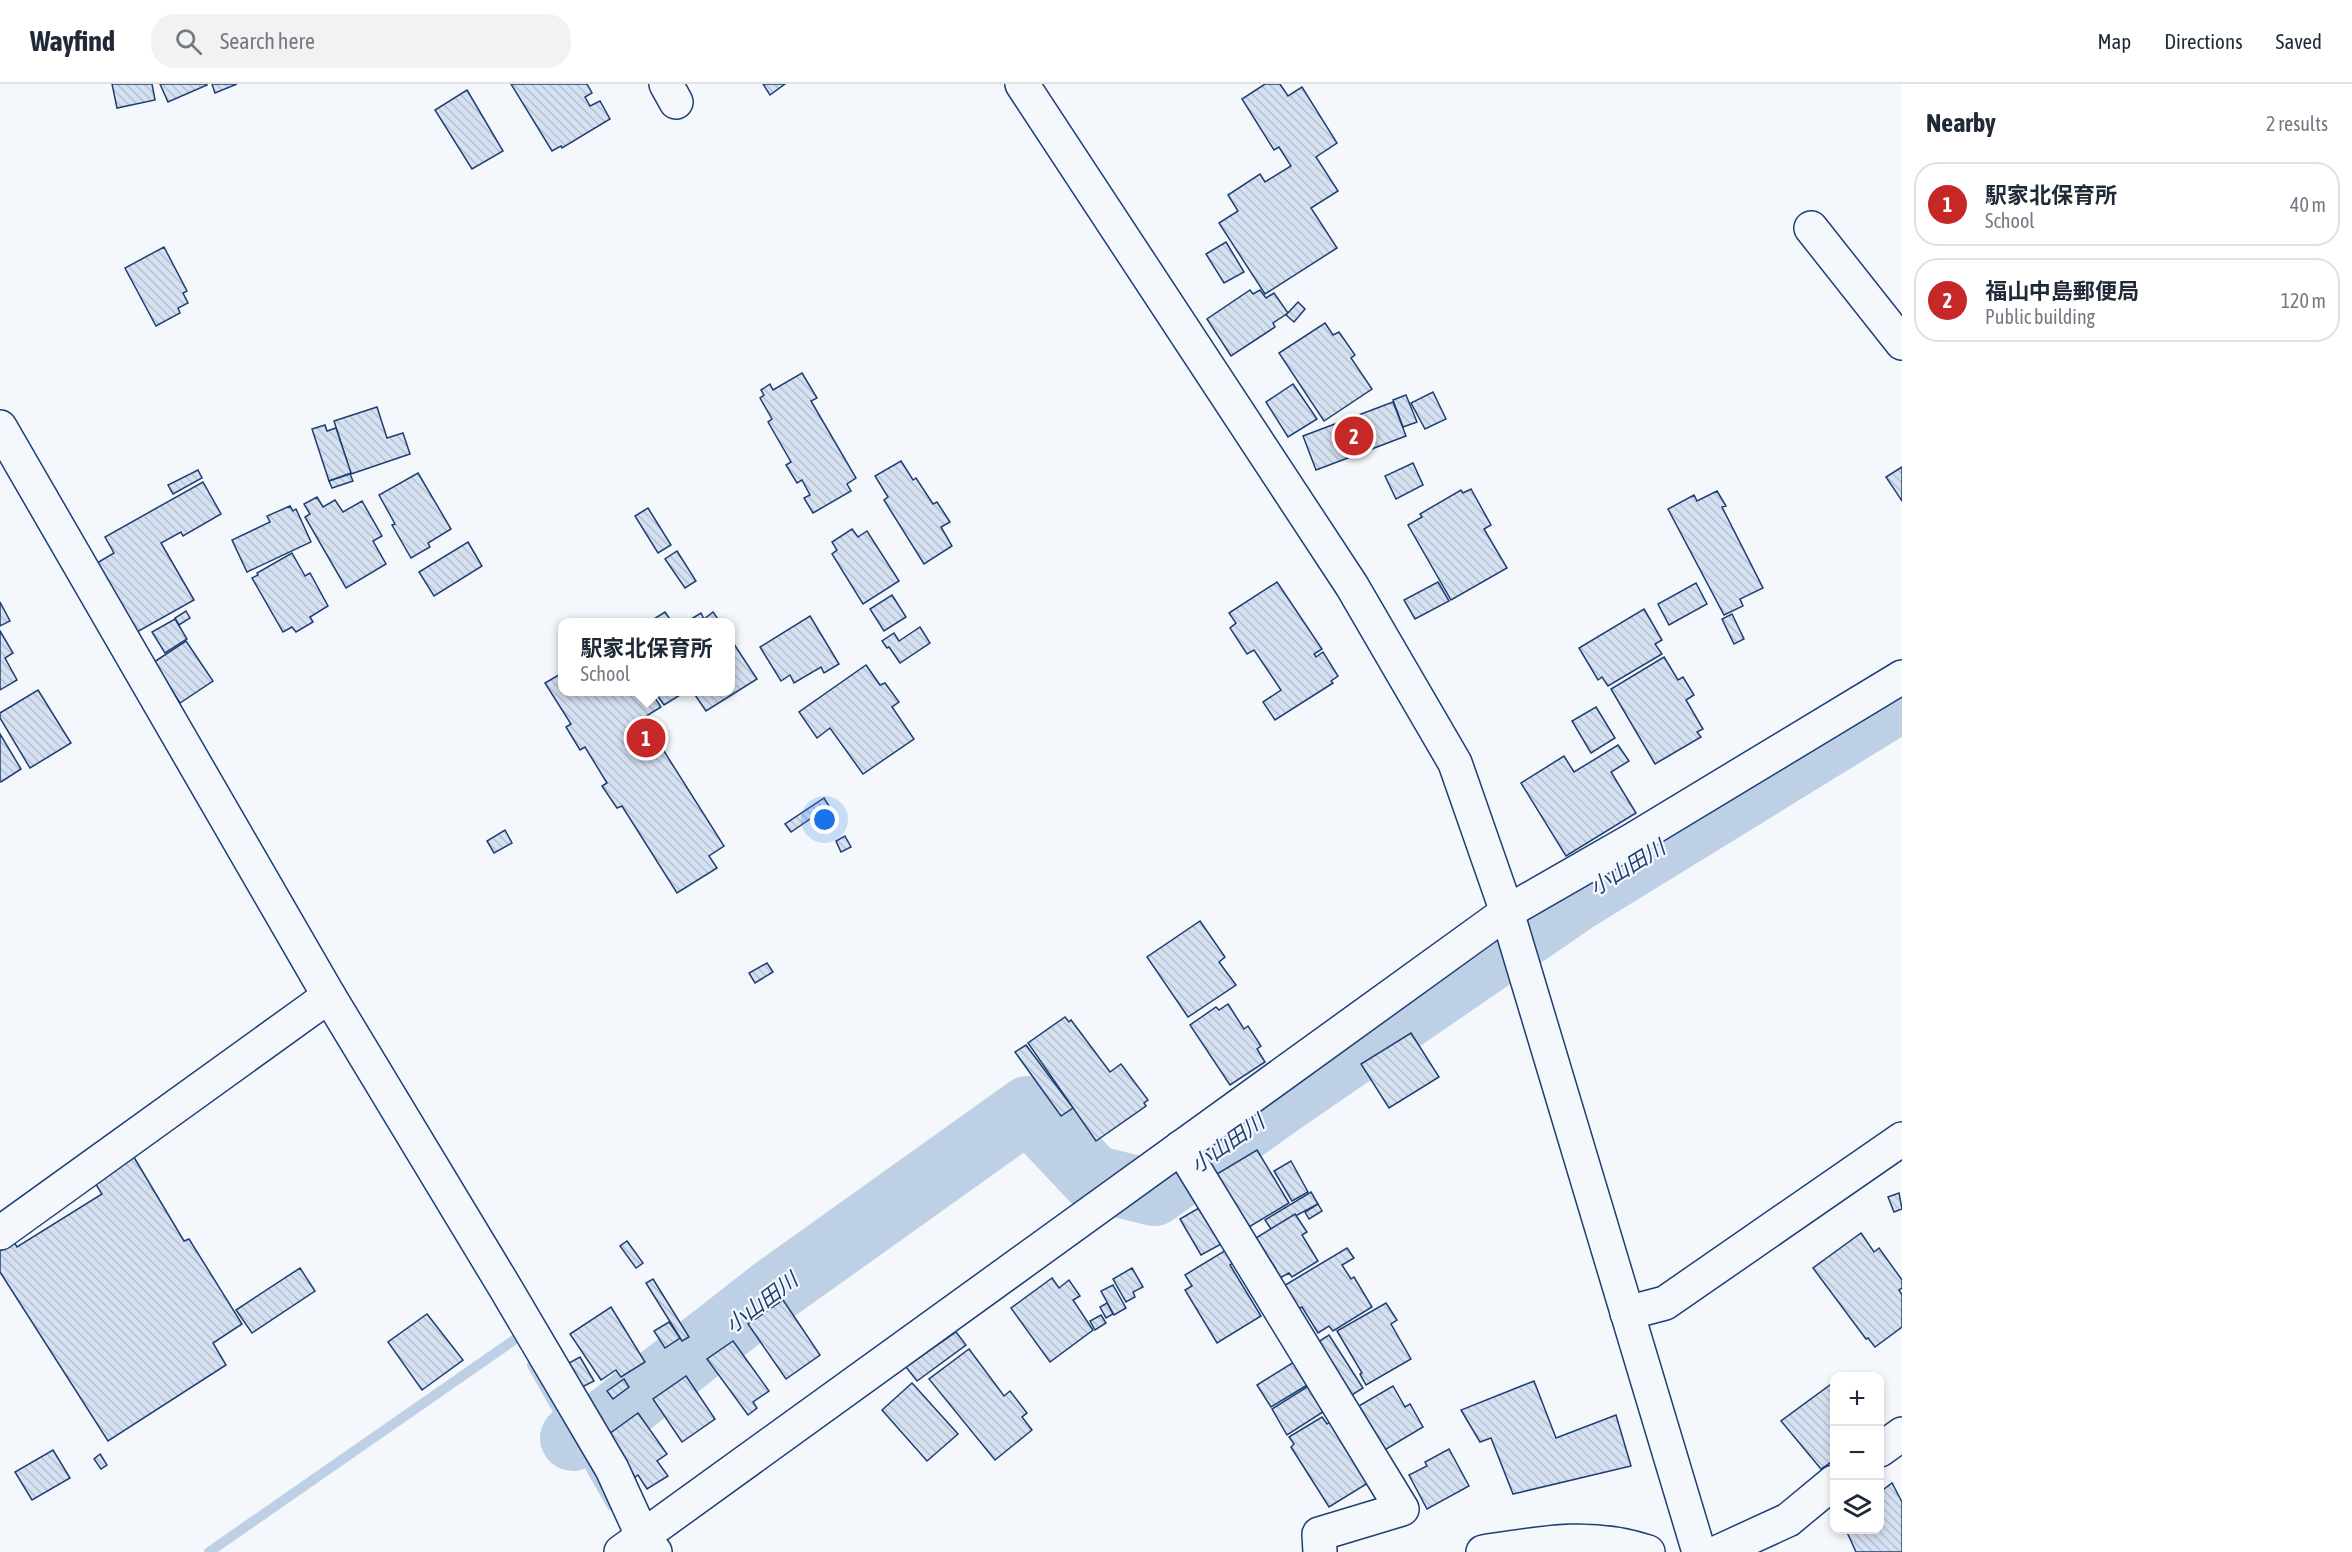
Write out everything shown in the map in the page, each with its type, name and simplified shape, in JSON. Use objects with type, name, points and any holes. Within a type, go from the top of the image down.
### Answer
[{"type":"street","points":[[1022,84],[1352,586],[1455,763],[1507,912],[1699,1552]]},
{"type":"street","points":[[1811,228],[1902,343]]},
{"type":"street","points":[[0,427],[329,996],[612,1469],[640,1547],[1180,1147],[1507,912],[1634,839],[1902,677]]},
{"type":"street","points":[[0,1233],[329,996]]},
{"type":"street","points":[[1627,1313],[1665,1303],[1902,1139]]},
{"type":"street","points":[[1180,1147],[1402,1509],[1319,1534],[1320,1552]]},
{"type":"street","points":[[1884,1447],[1902,1434]]},
{"type":"street","points":[[1718,1552],[1788,1520],[1830,1485]]},
{"type":"street","points":[[1483,1552],[1565,1540],[1624,1544],[1648,1552]]},
{"type":"building","points":[[112,84],[152,84],[155,100],[117,108]]},
{"type":"building","points":[[160,84],[207,84],[207,85],[168,102]]},
{"type":"building","points":[[212,84],[237,84],[215,93]]},
{"type":"building","points":[[511,84],[587,84],[592,93],[585,97],[590,106],[600,101],[610,119],[562,148],[561,146],[552,151]]},
{"type":"building","points":[[763,84],[785,84],[770,95]]},
{"type":"building","points":[[1265,84],[1280,84],[1288,96],[1302,87],[1337,143],[1316,157],[1338,191],[1311,208],[1337,248],[1265,294],[1219,223],[1238,211],[1228,195],[1260,174],[1265,182],[1291,166],[1279,147],[1274,150],[1242,99]]},
{"type":"building","points":[[467,90],[503,151],[472,169],[435,110]]},
{"type":"building","points":[[1226,242],[1244,272],[1224,283],[1206,254]]},
{"type":"building","points":[[164,247],[187,291],[183,293],[188,303],[178,308],[180,313],[156,326],[125,268]]},
{"type":"building","points":[[1250,290],[1253,294],[1260,290],[1266,298],[1274,293],[1288,313],[1273,323],[1275,327],[1231,356],[1207,319]]},
{"type":"building","points":[[1298,302],[1305,309],[1294,322],[1286,315]]},
{"type":"building","points":[[1325,323],[1333,335],[1339,332],[1355,355],[1351,358],[1372,389],[1324,421],[1279,353]]},
{"type":"building","points":[[802,373],[817,398],[811,401],[856,478],[847,484],[851,491],[813,513],[804,498],[810,495],[802,480],[797,483],[786,465],[791,462],[768,422],[772,419],[760,398],[764,395],[761,390],[770,384],[773,390]]},
{"type":"building","points":[[1293,384],[1317,419],[1288,437],[1266,402]]},
{"type":"building","points":[[1433,392],[1446,419],[1425,429],[1411,403]]},
{"type":"building","points":[[1406,395],[1417,422],[1403,427],[1393,400]]},
{"type":"building","points":[[1393,402],[1406,436],[1316,470],[1303,436]]},
{"type":"building","points":[[377,407],[387,438],[403,433],[410,454],[351,474],[334,421]]},
{"type":"building","points":[[325,425],[327,431],[336,428],[351,473],[329,481],[312,429]]},
{"type":"building","points":[[901,461],[913,480],[916,478],[933,504],[937,502],[950,522],[941,527],[952,546],[924,564],[884,500],[888,497],[875,476]]},
{"type":"building","points":[[1413,463],[1423,485],[1396,499],[1385,476]]},
{"type":"building","points":[[1902,467],[1902,501],[1886,477]]},
{"type":"building","points":[[198,470],[202,478],[173,494],[168,485]]},
{"type":"building","points":[[418,473],[451,529],[428,543],[430,547],[411,558],[392,525],[395,524],[379,495]]},
{"type":"building","points":[[350,474],[353,481],[332,488],[329,481]]},
{"type":"building","points":[[203,482],[221,514],[183,536],[181,532],[161,543],[194,600],[137,632],[97,563],[114,553],[105,537]]},
{"type":"building","points":[[1471,489],[1491,525],[1484,529],[1507,568],[1451,600],[1408,525],[1422,517],[1420,514],[1461,490],[1463,493]]},
{"type":"building","points":[[1717,491],[1726,506],[1722,507],[1763,588],[1740,599],[1743,606],[1724,615],[1668,509],[1694,495],[1697,501]]},
{"type":"building","points":[[317,497],[323,507],[335,500],[343,512],[362,501],[382,536],[373,541],[386,564],[346,588],[305,517],[310,514],[304,504]]},
{"type":"building","points":[[290,506],[293,511],[296,509],[311,542],[247,572],[232,540],[270,522],[267,516]]},
{"type":"building","points":[[648,508],[671,545],[658,553],[635,516]]},
{"type":"building","points":[[852,529],[858,537],[867,531],[899,581],[863,604],[832,554],[837,550],[832,542]]},
{"type":"building","points":[[468,542],[482,566],[434,596],[419,572]]},
{"type":"building","points":[[677,551],[696,581],[685,588],[665,559]]},
{"type":"building","points":[[292,553],[305,576],[310,573],[328,606],[310,617],[313,622],[296,632],[292,627],[283,632],[252,578]]},
{"type":"building","points":[[1277,582],[1322,649],[1314,654],[1316,657],[1323,652],[1338,676],[1331,681],[1333,683],[1275,720],[1263,702],[1281,690],[1254,650],[1247,654],[1230,628],[1236,623],[1229,613]]},
{"type":"building","points":[[1438,582],[1449,601],[1415,619],[1404,600]]},
{"type":"building","points":[[1696,583],[1707,604],[1669,625],[1658,604]]},
{"type":"building","points":[[892,595],[906,617],[884,631],[870,609]]},
{"type":"building","points":[[0,602],[10,621],[0,626]]},
{"type":"building","points":[[1644,609],[1662,640],[1655,644],[1662,654],[1608,686],[1602,677],[1598,680],[1579,648]]},
{"type":"building","points":[[186,611],[190,618],[179,625],[175,618]]},
{"type":"building","points":[[665,612],[669,618],[655,618]]},
{"type":"building","points":[[713,612],[717,618],[705,618]]},
{"type":"building","points":[[701,613],[704,618],[693,618]]},
{"type":"building","points":[[1732,614],[1744,639],[1734,644],[1722,619]]},
{"type":"building","points":[[810,616],[839,664],[824,673],[821,667],[794,683],[790,675],[781,681],[760,647]]},
{"type":"building","points":[[175,619],[187,639],[165,653],[152,632]]},
{"type":"building","points":[[920,627],[930,643],[900,663],[882,641],[894,633],[899,641]]},
{"type":"building","points":[[0,631],[13,653],[5,658],[17,680],[0,690]]},
{"type":"building","points":[[186,641],[213,681],[180,703],[154,662]]},
{"type":"building","points":[[735,646],[757,679],[735,693]]},
{"type":"building","points":[[1664,657],[1678,680],[1683,677],[1694,695],[1686,700],[1703,729],[1697,732],[1701,737],[1655,764],[1611,689]]},
{"type":"building","points":[[866,665],[880,685],[885,683],[899,702],[892,707],[914,739],[863,774],[830,728],[817,738],[799,712]]},
{"type":"building","points":[[558,675],[558,696],[654,696],[661,707],[643,718],[724,846],[709,856],[717,868],[677,893],[622,806],[617,808],[602,786],[607,783],[585,747],[580,750],[566,727],[571,724],[545,683]]},
{"type":"building","points":[[38,690],[71,743],[30,768],[0,718],[0,713]]},
{"type":"building","points":[[658,696],[679,696],[664,705]]},
{"type":"building","points":[[696,696],[730,696],[706,711]]},
{"type":"building","points":[[1596,707],[1615,738],[1591,753],[1572,721]]},
{"type":"building","points":[[0,734],[21,769],[1,782],[0,781]]},
{"type":"building","points":[[1618,745],[1629,761],[1611,772],[1636,813],[1566,856],[1521,783],[1564,756],[1574,772]]},
{"type":"building","points":[[824,798],[829,806],[791,832],[785,824]]},
{"type":"building","points":[[505,830],[512,843],[494,853],[487,841]]},
{"type":"building","points":[[845,836],[851,847],[841,852],[836,841]]},
{"type":"building","points":[[1200,921],[1225,957],[1219,962],[1236,985],[1188,1017],[1147,957]]},
{"type":"building","points":[[767,963],[773,972],[755,983],[749,973]]},
{"type":"building","points":[[1228,1004],[1244,1029],[1248,1026],[1261,1046],[1257,1049],[1265,1062],[1230,1085],[1190,1025],[1216,1007],[1219,1010]]},
{"type":"building","points":[[1065,1017],[1069,1022],[1071,1020],[1110,1072],[1121,1064],[1148,1100],[1144,1103],[1146,1106],[1096,1141],[1028,1043]]},
{"type":"building","points":[[1411,1033],[1439,1077],[1389,1108],[1361,1064]]},
{"type":"building","points":[[1026,1045],[1073,1108],[1061,1116],[1015,1052]]},
{"type":"building","points":[[1257,1150],[1289,1203],[1249,1227],[1217,1174]]},
{"type":"building","points":[[132,1154],[184,1241],[189,1239],[242,1324],[213,1343],[226,1365],[108,1441],[0,1272],[0,1251],[14,1242],[17,1247],[102,1194],[92,1178]]},
{"type":"building","points":[[1291,1161],[1308,1192],[1292,1201],[1274,1171]]},
{"type":"building","points":[[1311,1192],[1318,1204],[1271,1229],[1265,1220]]},
{"type":"building","points":[[1899,1193],[1902,1209],[1894,1212],[1888,1197]]},
{"type":"building","points":[[1318,1204],[1322,1211],[1309,1219],[1305,1212]]},
{"type":"building","points":[[1204,1205],[1225,1242],[1201,1255],[1180,1219]]},
{"type":"building","points":[[1295,1214],[1307,1232],[1302,1235],[1318,1261],[1292,1277],[1289,1273],[1278,1279],[1274,1271],[1276,1269],[1256,1238]]},
{"type":"building","points":[[1861,1233],[1874,1252],[1879,1248],[1902,1280],[1902,1288],[1899,1290],[1902,1295],[1902,1327],[1875,1347],[1868,1338],[1866,1339],[1813,1268]]},
{"type":"building","points":[[627,1241],[643,1263],[636,1268],[620,1246]]},
{"type":"building","points":[[1347,1248],[1354,1258],[1342,1265],[1351,1279],[1354,1277],[1372,1307],[1333,1331],[1329,1326],[1318,1333],[1302,1307],[1296,1310],[1282,1287]]},
{"type":"building","points":[[1226,1250],[1233,1263],[1230,1265],[1261,1316],[1217,1343],[1185,1290],[1192,1286],[1185,1275]]},
{"type":"building","points":[[300,1268],[315,1291],[252,1333],[236,1310]]},
{"type":"building","points":[[1132,1268],[1143,1287],[1133,1292],[1135,1297],[1126,1302],[1113,1279]]},
{"type":"building","points":[[1052,1278],[1059,1288],[1069,1280],[1080,1296],[1073,1300],[1093,1330],[1050,1362],[1011,1308]]},
{"type":"building","points":[[653,1279],[689,1337],[682,1341],[646,1283]]},
{"type":"building","points":[[1113,1285],[1126,1308],[1114,1315],[1101,1291]]},
{"type":"building","points":[[783,1300],[820,1355],[786,1379],[748,1324]]},
{"type":"building","points":[[1107,1303],[1113,1314],[1106,1318],[1100,1307]]},
{"type":"building","points":[[1386,1303],[1397,1320],[1391,1324],[1411,1359],[1366,1385],[1360,1374],[1362,1373],[1337,1331]]},
{"type":"building","points":[[611,1307],[645,1362],[621,1377],[616,1370],[601,1380],[570,1334]]},
{"type":"building","points":[[427,1314],[463,1360],[422,1390],[388,1342]]},
{"type":"building","points":[[1101,1315],[1106,1323],[1095,1330],[1090,1321]]},
{"type":"building","points":[[669,1322],[680,1338],[665,1348],[654,1331]]},
{"type":"building","points":[[956,1332],[966,1345],[917,1381],[906,1367]]},
{"type":"building","points":[[1329,1335],[1363,1388],[1347,1398],[1315,1344]]},
{"type":"building","points":[[733,1341],[769,1391],[753,1402],[757,1408],[748,1415],[707,1359]]},
{"type":"building","points":[[969,1349],[1004,1396],[1010,1391],[1027,1413],[1022,1417],[1032,1430],[995,1460],[929,1379]]},
{"type":"building","points":[[580,1357],[594,1381],[582,1387],[569,1363]]},
{"type":"building","points":[[1294,1362],[1309,1384],[1271,1407],[1257,1385]]},
{"type":"building","points":[[686,1376],[715,1419],[682,1442],[653,1399]]},
{"type":"building","points":[[624,1379],[629,1387],[613,1399],[607,1391]]},
{"type":"building","points":[[1534,1381],[1556,1438],[1616,1415],[1631,1466],[1513,1494],[1491,1438],[1480,1442],[1461,1410]]},
{"type":"building","points":[[912,1383],[958,1434],[927,1461],[882,1410]]},
{"type":"building","points":[[1310,1385],[1326,1410],[1287,1435],[1272,1409]]},
{"type":"building","points":[[1830,1385],[1830,1463],[1821,1469],[1781,1421]]},
{"type":"building","points":[[1393,1386],[1405,1407],[1410,1404],[1423,1427],[1383,1451],[1357,1407]]},
{"type":"building","points":[[638,1413],[667,1454],[657,1461],[668,1476],[647,1489],[638,1475],[634,1478],[605,1437]]},
{"type":"building","points":[[1322,1417],[1327,1424],[1330,1422],[1368,1483],[1329,1507],[1291,1447],[1294,1444],[1289,1437]]},
{"type":"building","points":[[1449,1449],[1469,1486],[1427,1509],[1409,1475],[1427,1466],[1425,1462]]},
{"type":"building","points":[[53,1450],[70,1478],[32,1500],[15,1472]]},
{"type":"building","points":[[100,1454],[107,1465],[101,1469],[94,1459]]},
{"type":"building","points":[[1892,1483],[1902,1502],[1902,1552],[1856,1552],[1848,1534],[1884,1534],[1884,1489]]},
{"type":"waterway","name":"小山田川","points":[[573,1438],[607,1421],[776,1289],[1028,1109],[1093,1178],[1154,1193],[1275,1106],[1574,900],[1902,698]]},
{"type":"waterway","points":[[209,1552],[517,1338]]},
{"type":"waterway","name":"小山田川","points":[[532,1365],[612,1506]]},
{"type":"place","name":"福山中島郵便局","points":[[1354,436]]},
{"type":"place","name":"駅家北保育所","points":[[646,738]]}]
